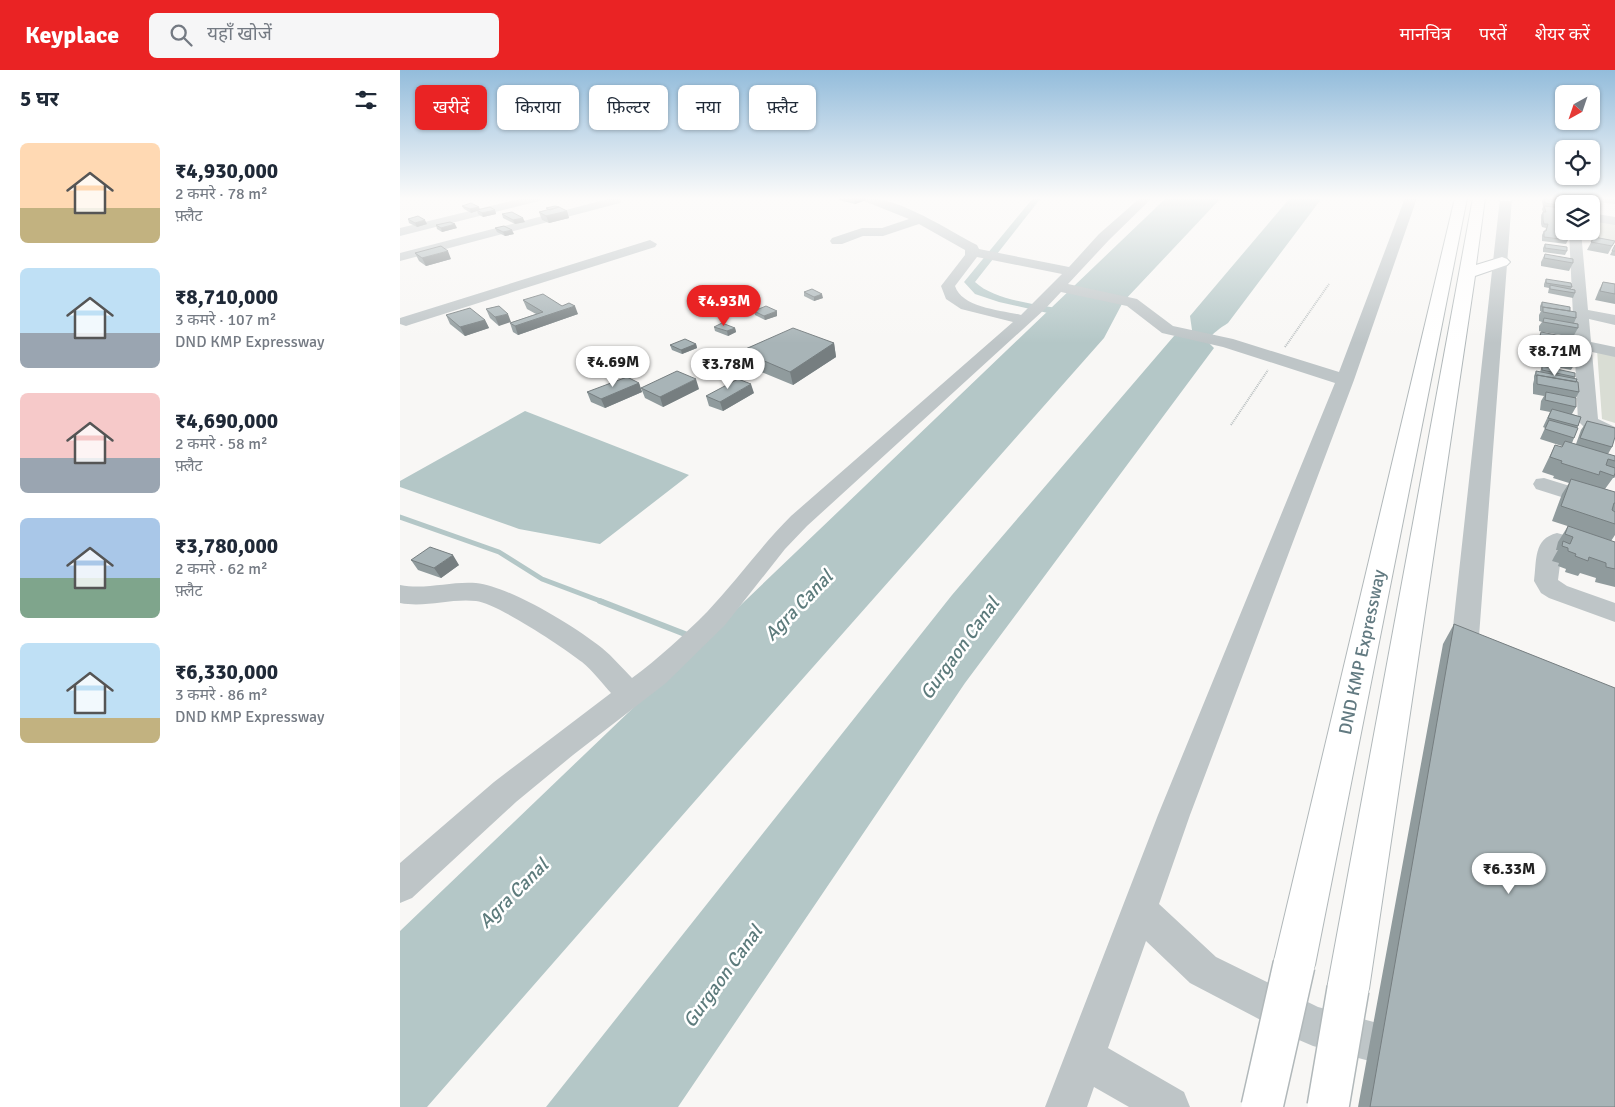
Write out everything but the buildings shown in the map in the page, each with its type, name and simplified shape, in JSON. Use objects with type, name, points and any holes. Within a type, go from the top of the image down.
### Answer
[{"type":"highway","name":"DND KMP Expressway","points":[[1262,1107],[1450,246]]},
{"type":"highway","points":[[1328,1107],[1471,246]]},
{"type":"highway","points":[[1467,273],[1502,262]]},
{"type":"street","points":[[400,257],[439,246]]},
{"type":"street","points":[[406,321],[642,246]]},
{"type":"street","points":[[970,246],[985,254],[1073,272]]},
{"type":"street","points":[[400,886],[506,792],[656,675],[716,618],[777,544],[799,521],[1060,287],[1096,246]]},
{"type":"street","points":[[1066,1107],[1174,815],[1345,380],[1393,246]]},
{"type":"street","points":[[1461,686],[1485,410],[1503,246]]},
{"type":"street","points":[[1579,246],[1582,344],[1588,421],[1596,427],[1615,433]]},
{"type":"street","points":[[985,254],[972,255],[948,286],[951,296],[966,306],[1032,312]]},
{"type":"street","points":[[1060,287],[1132,302],[1168,330],[1227,343],[1345,380]]},
{"type":"street","points":[[1582,313],[1615,320]]},
{"type":"street","points":[[1582,344],[1615,352]]},
{"type":"street","points":[[1544,484],[1615,507]]},
{"type":"street","points":[[1615,557],[1557,540],[1551,544],[1546,581],[1550,587],[1558,592],[1615,613]]},
{"type":"street","points":[[400,594],[411,597],[477,592],[493,595],[568,638],[593,656],[630,695]]},
{"type":"street","points":[[1139,910],[1203,970],[1312,1026],[1396,1048],[1429,1035]]},
{"type":"street","points":[[1085,1058],[1169,1107]]},
{"type":"shaded area","points":[[1597,350],[1615,354],[1615,423],[1602,419]]},
{"type":"water","name":"Agra Canal","points":[[1115,246],[1175,246],[1123,302],[1104,338],[427,1107],[400,1107],[400,931]]},
{"type":"water","name":"Gurgaon Canal","points":[[1249,246],[1286,246],[1228,323],[1207,341],[1214,348],[965,683],[678,1107],[546,1107],[952,595],[1174,336],[1192,330],[1190,316]]},
{"type":"water","points":[[525,411],[689,475],[600,544],[519,529],[400,487],[400,481]]},
{"type":"waterway","points":[[998,246],[969,282],[979,292],[1003,300],[1074,315]]},
{"type":"waterway","points":[[400,517],[499,552],[542,579],[603,602]]},
{"type":"waterway","points":[[600,601],[690,636]]}]
